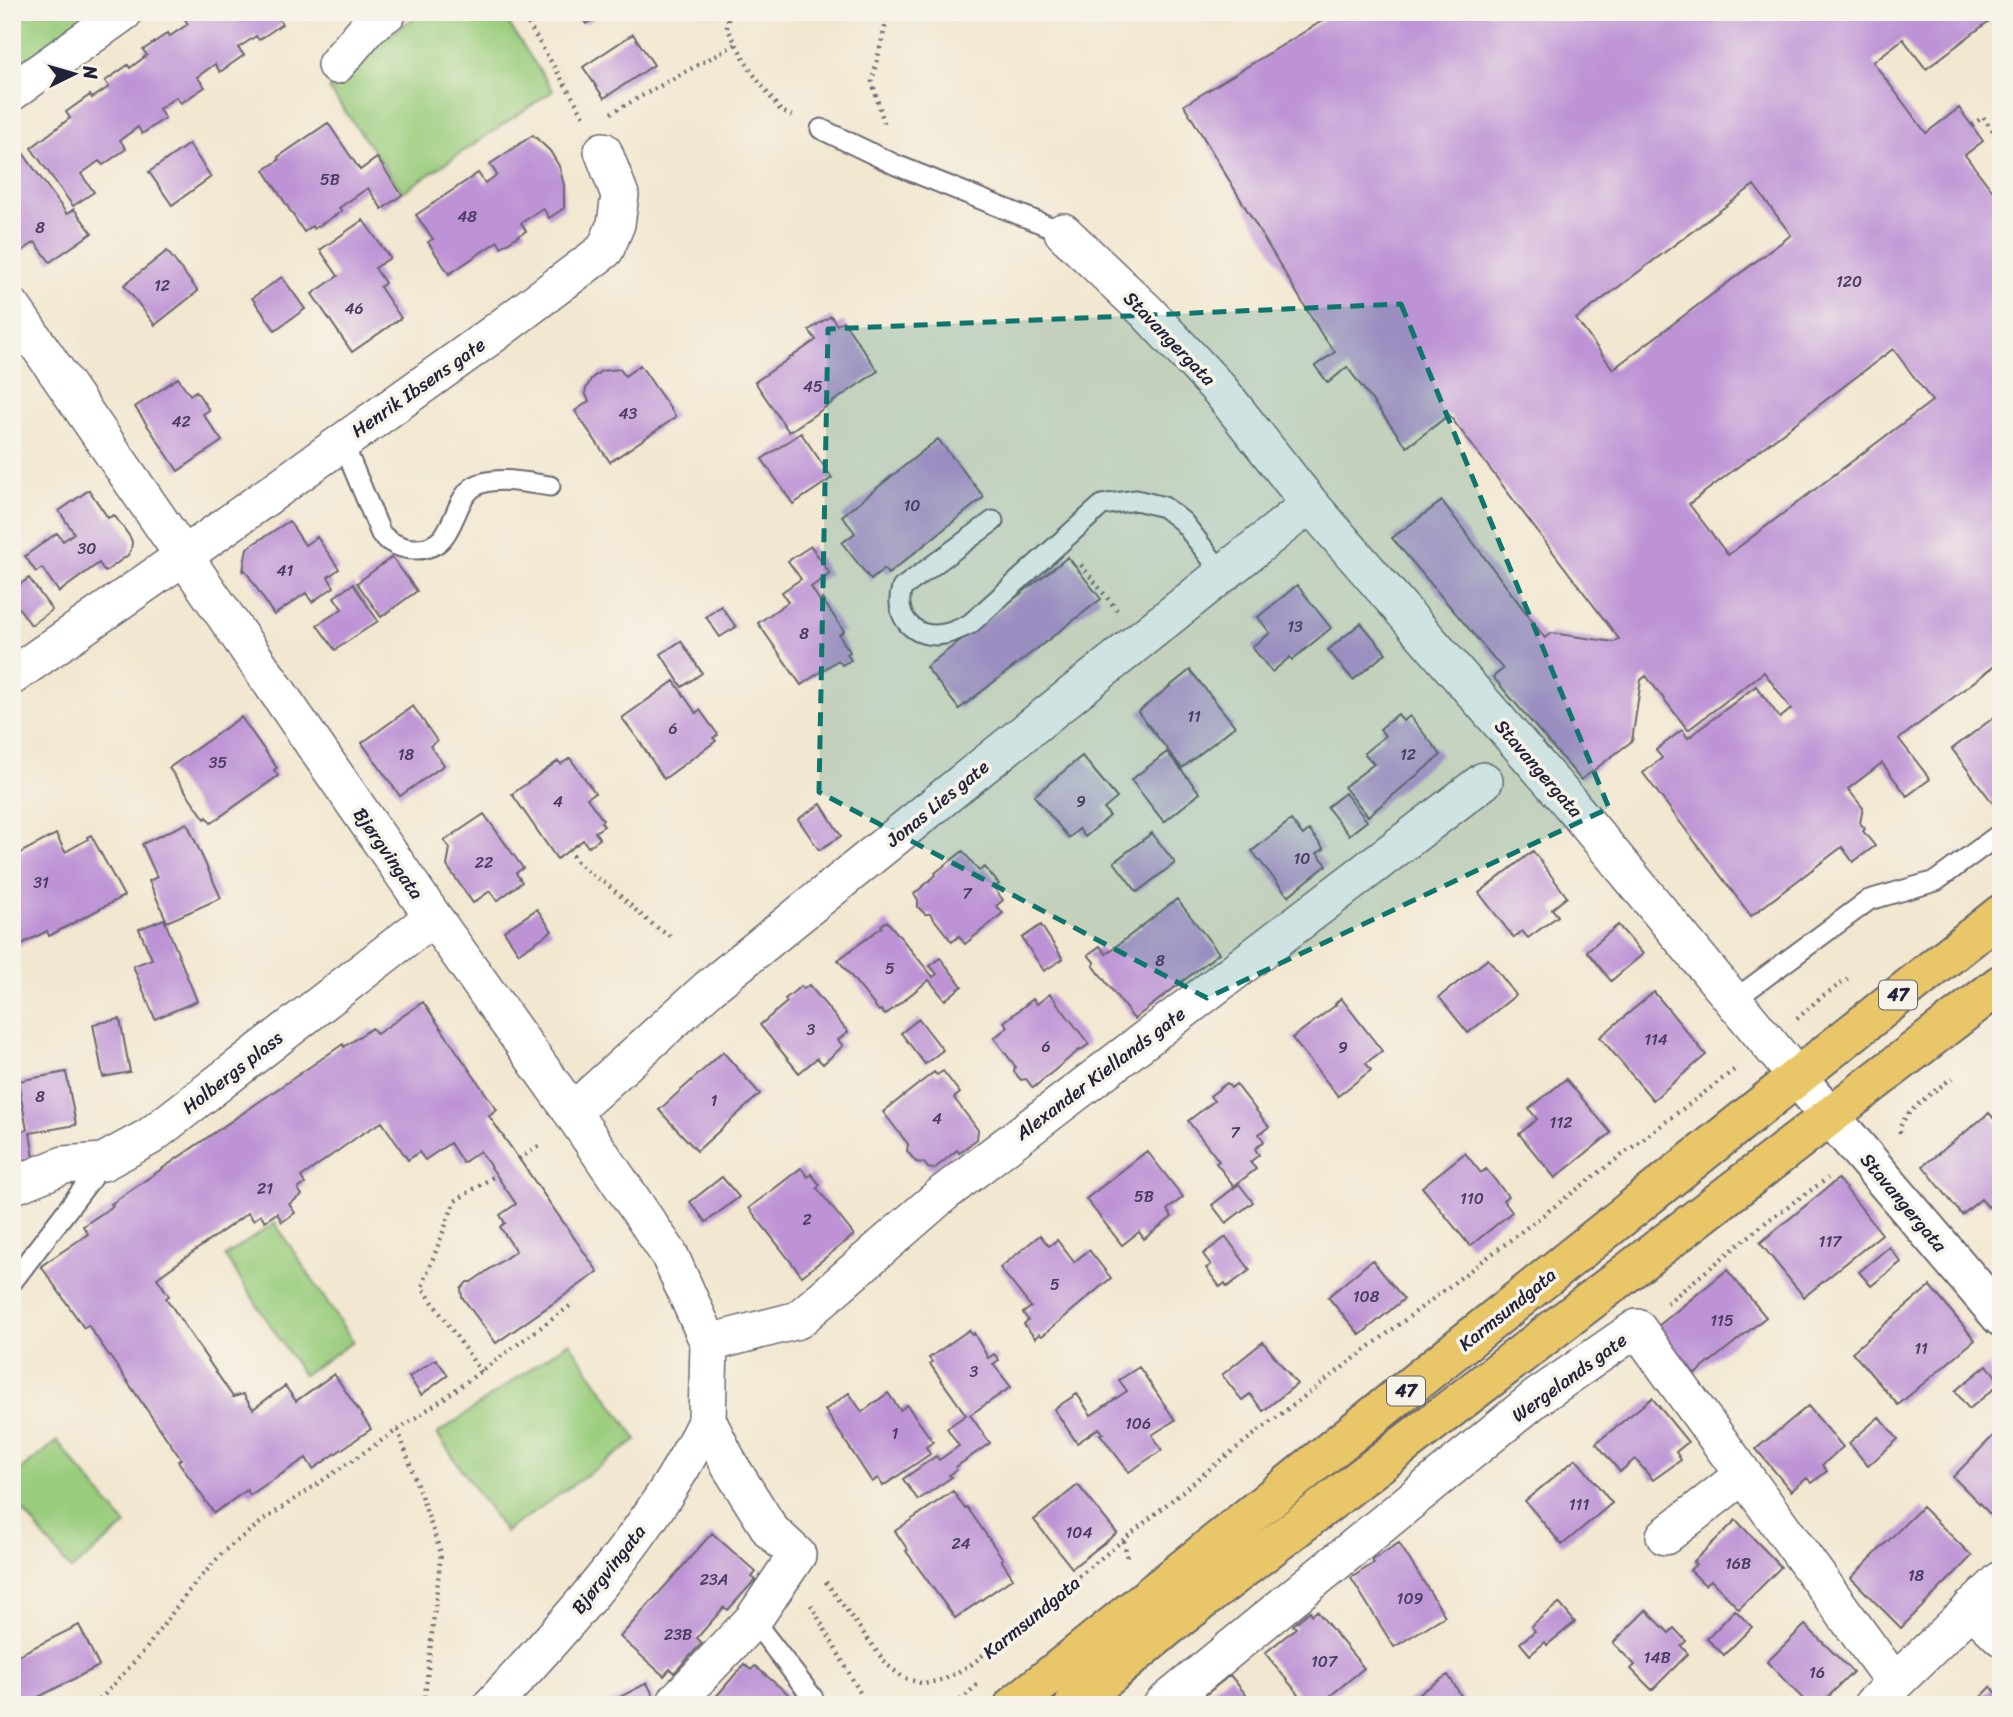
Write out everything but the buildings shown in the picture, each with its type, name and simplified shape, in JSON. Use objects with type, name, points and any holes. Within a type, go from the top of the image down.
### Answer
[{"type":"main road","name":"Karmsundgata","points":[[1014,1705],[2001,914]]},
{"type":"main road","name":"47","points":[[1074,1705],[1169,1626],[2001,984]]},
{"type":"street","points":[[12,92],[124,12]]},
{"type":"street","points":[[336,65],[371,17]]},
{"type":"street","name":"Henrik Ibsens gate","points":[[12,676],[492,335],[605,250],[616,224],[620,195],[596,138]]},
{"type":"street","name":"Stavangergata","points":[[1063,232],[1146,311],[1220,390],[1310,504],[1569,802],[1796,1076],[2001,1317]]},
{"type":"street","name":"Bjørgvingata","points":[[12,307],[669,1254],[709,1343],[707,1420],[691,1454],[616,1564],[492,1705]]},
{"type":"street","name":"Jonas Lies gate","points":[[572,1112],[709,988],[1310,504]]},
{"type":"street","name":"Alexander Kiellands gate","points":[[709,1343],[798,1320],[944,1193],[1484,780]]},
{"type":"street","name":"Holbergs plass","points":[[12,1186],[64,1165],[103,1162],[149,1137],[433,917]]},
{"type":"street","name":"Wergelands gate","points":[[1162,1705],[1536,1398],[1637,1328],[1743,1475],[1883,1693],[2001,1580]]},
{"type":"street","name":"Bjørgvingata","points":[[707,1420],[730,1466],[771,1531],[797,1555]]},
{"type":"street","points":[[1665,1536],[1743,1475]]},
{"type":"street","points":[[677,1700],[753,1620],[797,1555]]},
{"type":"street","points":[[1971,1608],[2001,1637]]},
{"type":"lane","points":[[821,130],[896,164],[1063,232]]},
{"type":"lane","points":[[342,441],[381,534],[389,542],[406,549],[422,549],[440,540],[452,525],[467,492],[477,485],[517,482],[550,486]]},
{"type":"lane","points":[[993,521],[902,588],[897,602],[902,620],[919,632],[942,635],[970,624],[1102,505],[1136,500],[1164,507],[1183,522],[1224,575]]},
{"type":"lane","points":[[1734,1000],[1869,900],[1936,881],[2001,833]]},
{"type":"lane","points":[[12,1282],[103,1162]]},
{"type":"lane","points":[[753,1620],[813,1698]]},
{"type":"path","points":[[521,12],[596,138],[736,44]]},
{"type":"path","points":[[729,12],[727,27],[751,71],[781,111],[821,130]]},
{"type":"path","points":[[891,12],[872,81],[896,164]]},
{"type":"path","points":[[1972,125],[1983,117],[2001,142]]},
{"type":"path","points":[[572,855],[580,868],[597,876],[654,928],[671,936]]},
{"type":"path","name":"Karmsundgata","points":[[797,1555],[827,1584],[886,1664],[904,1678],[924,1684],[945,1679],[972,1664],[1223,1459],[1742,1065]]},
{"type":"path","points":[[1901,1138],[1899,1128],[1904,1117],[1958,1072]]},
{"type":"path","points":[[519,1159],[539,1146]]},
{"type":"path","points":[[1637,1328],[1770,1219],[1834,1174]]},
{"type":"path","points":[[481,1371],[422,1287],[455,1201],[496,1175]]},
{"type":"path","points":[[96,1705],[145,1650],[187,1593],[224,1551],[264,1520],[398,1430],[574,1303]]},
{"type":"path","points":[[398,1430],[441,1553],[424,1705]]},
{"type":"path","points":[[808,1599],[867,1705]]},
{"type":"path","points":[[894,1705],[900,1705]]},
{"type":"highlighted area","points":[[1401,304],[1609,808],[1207,998],[819,792],[828,329]]},
{"type":"green space","points":[[12,12],[110,12],[12,73]]},
{"type":"green space","points":[[423,12],[501,12],[553,91],[403,192],[329,89],[343,80],[376,44]]},
{"type":"green space","points":[[275,1223],[353,1342],[303,1375],[225,1256]]},
{"type":"green space","points":[[569,1342],[637,1440],[505,1532],[437,1434]]},
{"type":"green space","points":[[57,1441],[126,1525],[71,1570],[12,1497],[12,1477]]}]
